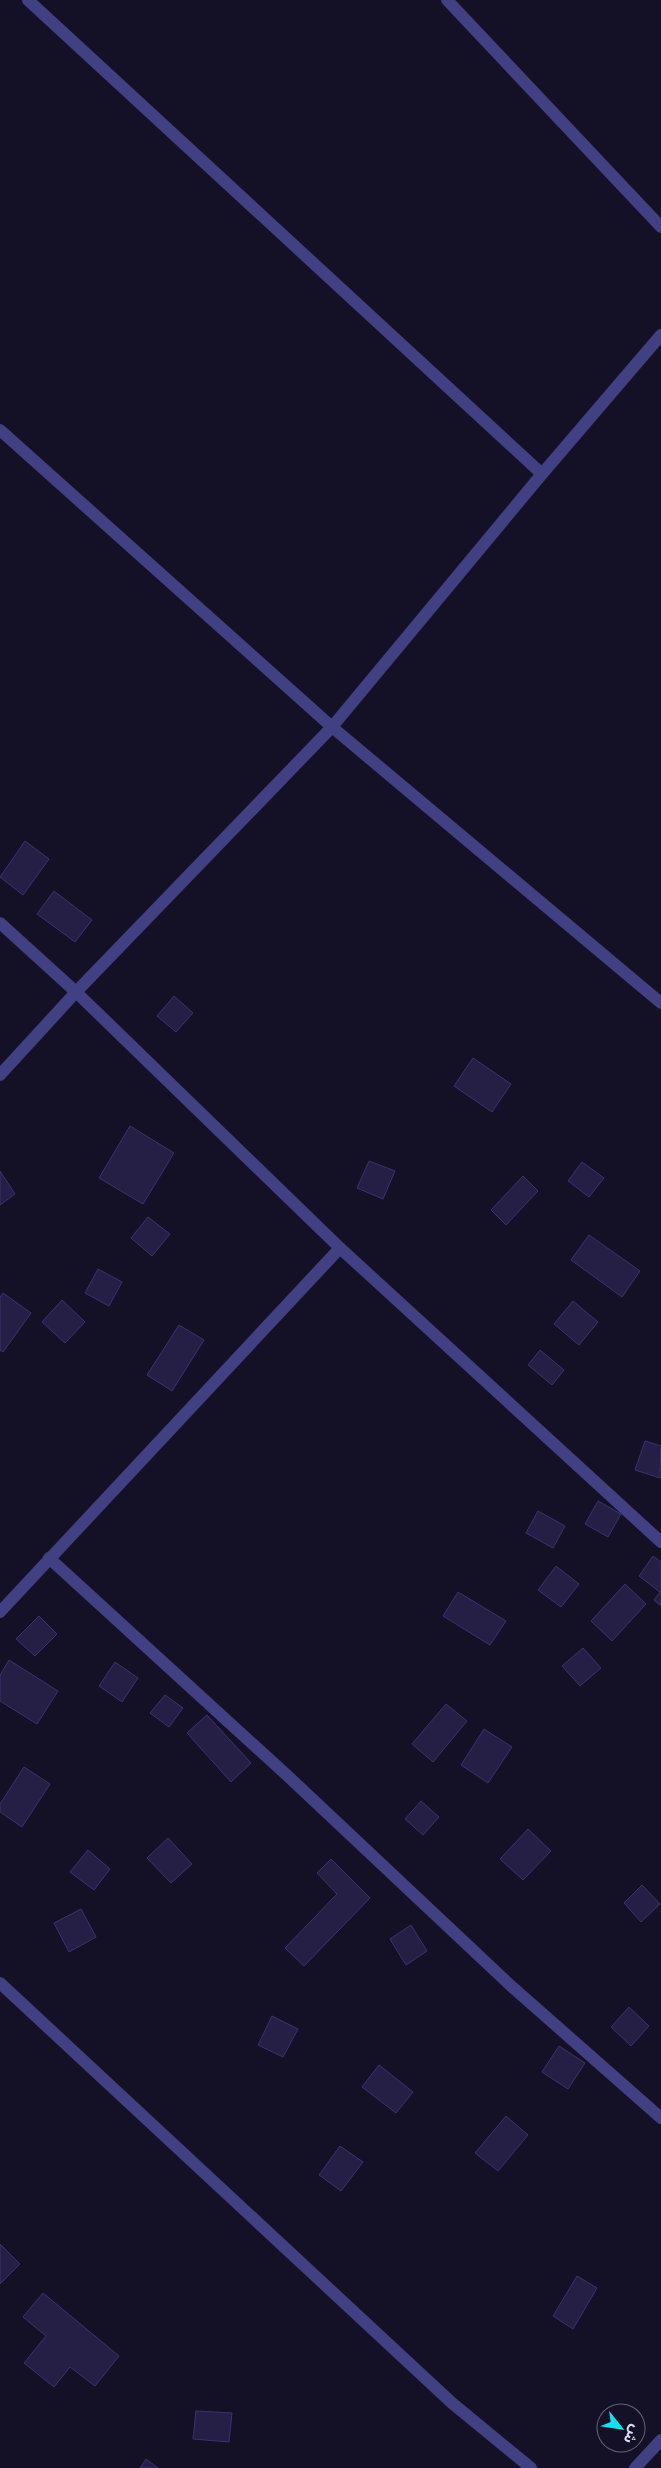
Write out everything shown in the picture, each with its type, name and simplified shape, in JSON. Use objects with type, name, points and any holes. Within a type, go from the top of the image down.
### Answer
[{"type":"street","points":[[28,0],[542,474]]},
{"type":"street","points":[[447,0],[661,227]]},
{"type":"street","points":[[0,1075],[76,992],[332,728],[542,474],[661,335]]},
{"type":"street","points":[[0,430],[332,728],[661,1003]]},
{"type":"street","points":[[0,923],[76,992],[340,1248],[661,1542]]},
{"type":"street","points":[[0,1612],[340,1248]]},
{"type":"street","points":[[49,1558],[291,1779],[510,1985],[661,2118]]},
{"type":"street","points":[[0,1982],[452,2404],[531,2468]]},
{"type":"street","points":[[635,2468],[661,2440]]},
{"type":"building","points":[[25,841],[49,859],[23,895],[0,877]]},
{"type":"building","points":[[54,891],[92,920],[75,942],[37,914]]},
{"type":"building","points":[[174,996],[193,1013],[176,1032],[157,1016]]},
{"type":"building","points":[[473,1058],[511,1084],[492,1112],[454,1086]]},
{"type":"building","points":[[130,1126],[174,1153],[143,1204],[99,1178]]},
{"type":"building","points":[[369,1161],[395,1171],[383,1199],[357,1188]]},
{"type":"building","points":[[582,1162],[604,1178],[589,1197],[568,1181]]},
{"type":"building","points":[[0,1171],[15,1194],[0,1205]]},
{"type":"building","points":[[523,1176],[538,1191],[506,1225],[491,1210]]},
{"type":"building","points":[[148,1217],[170,1234],[152,1256],[131,1238]]},
{"type":"building","points":[[589,1235],[640,1271],[622,1297],[571,1260]]},
{"type":"building","points":[[98,1269],[122,1282],[109,1306],[85,1293]]},
{"type":"building","points":[[3,1293],[31,1313],[3,1352],[0,1350],[0,1297]]},
{"type":"building","points":[[62,1300],[85,1322],[65,1343],[42,1322]]},
{"type":"building","points":[[573,1301],[598,1322],[579,1345],[554,1324]]},
{"type":"building","points":[[179,1325],[204,1340],[172,1391],[147,1375]]},
{"type":"building","points":[[540,1350],[564,1370],[552,1385],[528,1365]]},
{"type":"building","points":[[645,1441],[661,1446],[660,1478],[635,1470]]},
{"type":"building","points":[[598,1501],[621,1514],[608,1537],[585,1524]]},
{"type":"building","points":[[538,1511],[565,1526],[553,1548],[526,1533]]},
{"type":"building","points":[[653,1556],[661,1562],[661,1606],[654,1600],[660,1592],[639,1576]]},
{"type":"building","points":[[556,1566],[579,1584],[561,1607],[538,1590]]},
{"type":"building","points":[[625,1584],[646,1604],[612,1641],[591,1621]]},
{"type":"building","points":[[458,1592],[506,1621],[490,1645],[443,1616]]},
{"type":"building","points":[[39,1616],[57,1634],[35,1656],[16,1639]]},
{"type":"building","points":[[583,1648],[601,1668],[580,1686],[562,1666]]},
{"type":"building","points":[[9,1660],[58,1691],[37,1724],[0,1701],[0,1675]]},
{"type":"building","points":[[115,1662],[138,1678],[122,1702],[99,1686]]},
{"type":"building","points":[[165,1695],[183,1708],[169,1727],[150,1713]]},
{"type":"building","points":[[446,1704],[467,1721],[433,1762],[412,1744]]},
{"type":"building","points":[[207,1715],[251,1763],[231,1782],[187,1733]]},
{"type":"building","points":[[484,1729],[512,1747],[488,1783],[461,1765]]},
{"type":"building","points":[[24,1767],[50,1784],[22,1827],[0,1812],[0,1804]]},
{"type":"building","points":[[421,1801],[439,1817],[423,1835],[405,1819]]},
{"type":"building","points":[[528,1829],[551,1851],[523,1880],[500,1859]]},
{"type":"building","points":[[168,1838],[192,1864],[171,1883],[147,1858]]},
{"type":"building","points":[[88,1850],[110,1869],[94,1890],[70,1872]]},
{"type":"building","points":[[331,1859],[370,1898],[304,1966],[285,1948],[337,1894],[317,1873]]},
{"type":"building","points":[[642,1885],[660,1904],[641,1922],[624,1903]]},
{"type":"building","points":[[81,1909],[96,1937],[69,1952],[54,1923]]},
{"type":"building","points":[[411,1925],[427,1951],[406,1965],[390,1939]]},
{"type":"building","points":[[629,2007],[649,2026],[631,2046],[611,2027]]},
{"type":"building","points":[[272,2016],[298,2029],[283,2057],[258,2045]]},
{"type":"building","points":[[559,2046],[585,2063],[568,2089],[542,2072]]},
{"type":"building","points":[[379,2065],[413,2092],[396,2113],[362,2087]]},
{"type":"building","points":[[506,2116],[528,2135],[498,2171],[475,2153]]},
{"type":"building","points":[[340,2146],[363,2162],[341,2191],[319,2175]]},
{"type":"building","points":[[0,2244],[20,2264],[0,2284]]},
{"type":"building","points":[[577,2276],[597,2288],[573,2329],[553,2316]]},
{"type":"building","points":[[43,2293],[119,2356],[95,2386],[70,2367],[54,2387],[24,2363],[46,2336],[23,2317]]},
{"type":"building","points":[[196,2411],[232,2413],[229,2442],[193,2439]]},
{"type":"building","points":[[146,2459],[158,2468],[140,2468]]}]
